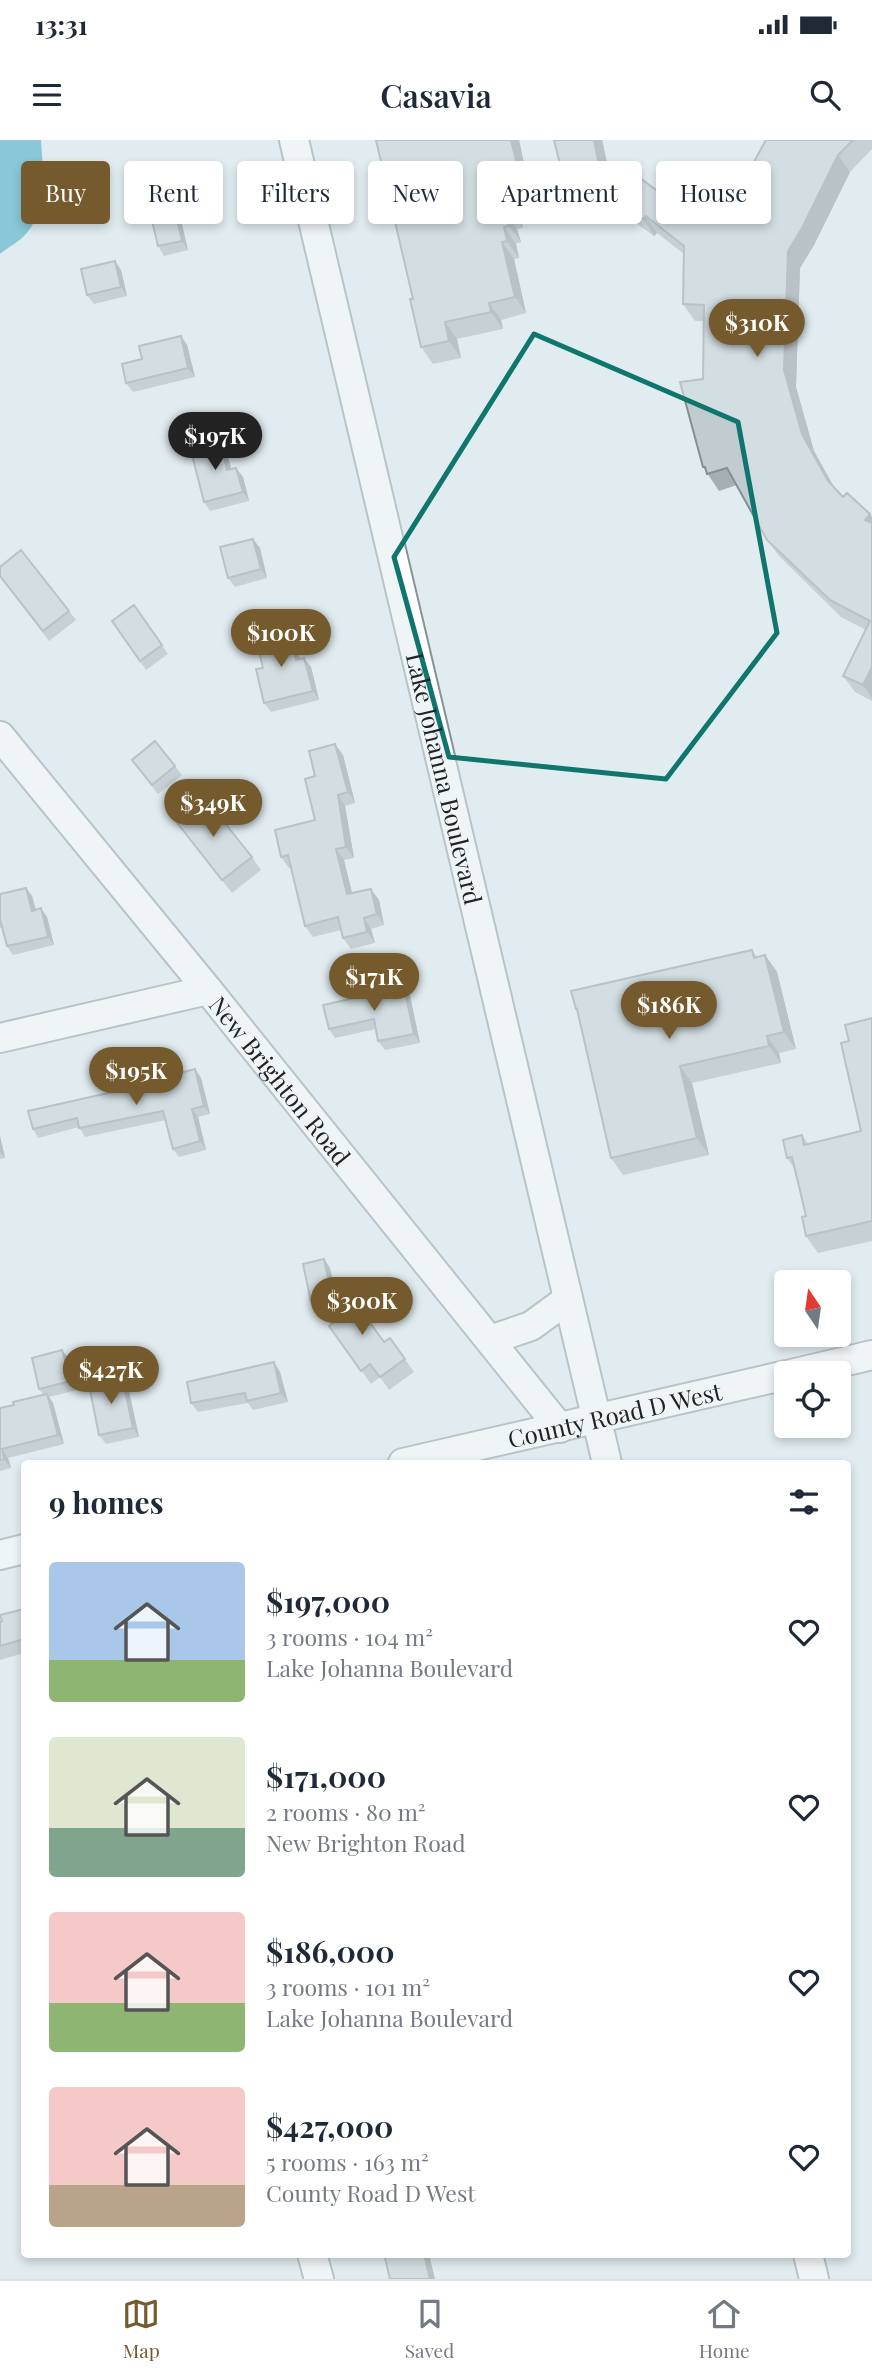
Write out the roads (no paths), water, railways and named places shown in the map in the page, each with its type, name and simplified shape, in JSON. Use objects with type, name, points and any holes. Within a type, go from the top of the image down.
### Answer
[{"type":"street","name":"Lake Johanna Boulevard","points":[[294,140],[606,1460]]},
{"type":"street","name":"New Brighton Road","points":[[0,736],[560,1428]]},
{"type":"street","points":[[0,1038],[208,990]]},
{"type":"street","points":[[490,1340],[531,1326],[568,1299]]},
{"type":"street","name":"County Road D West","points":[[845,1361],[872,1355]]},
{"type":"street","name":"County Road D West","points":[[416,1460],[774,1377]]},
{"type":"street","points":[[0,1555],[21,1550]]},
{"type":"street","points":[[313,2258],[318,2279]]},
{"type":"street","points":[[809,2258],[814,2279]]},
{"type":"water","points":[[0,140],[41,140],[42,161],[21,161],[21,224],[33,224],[21,239],[0,254]]}]
